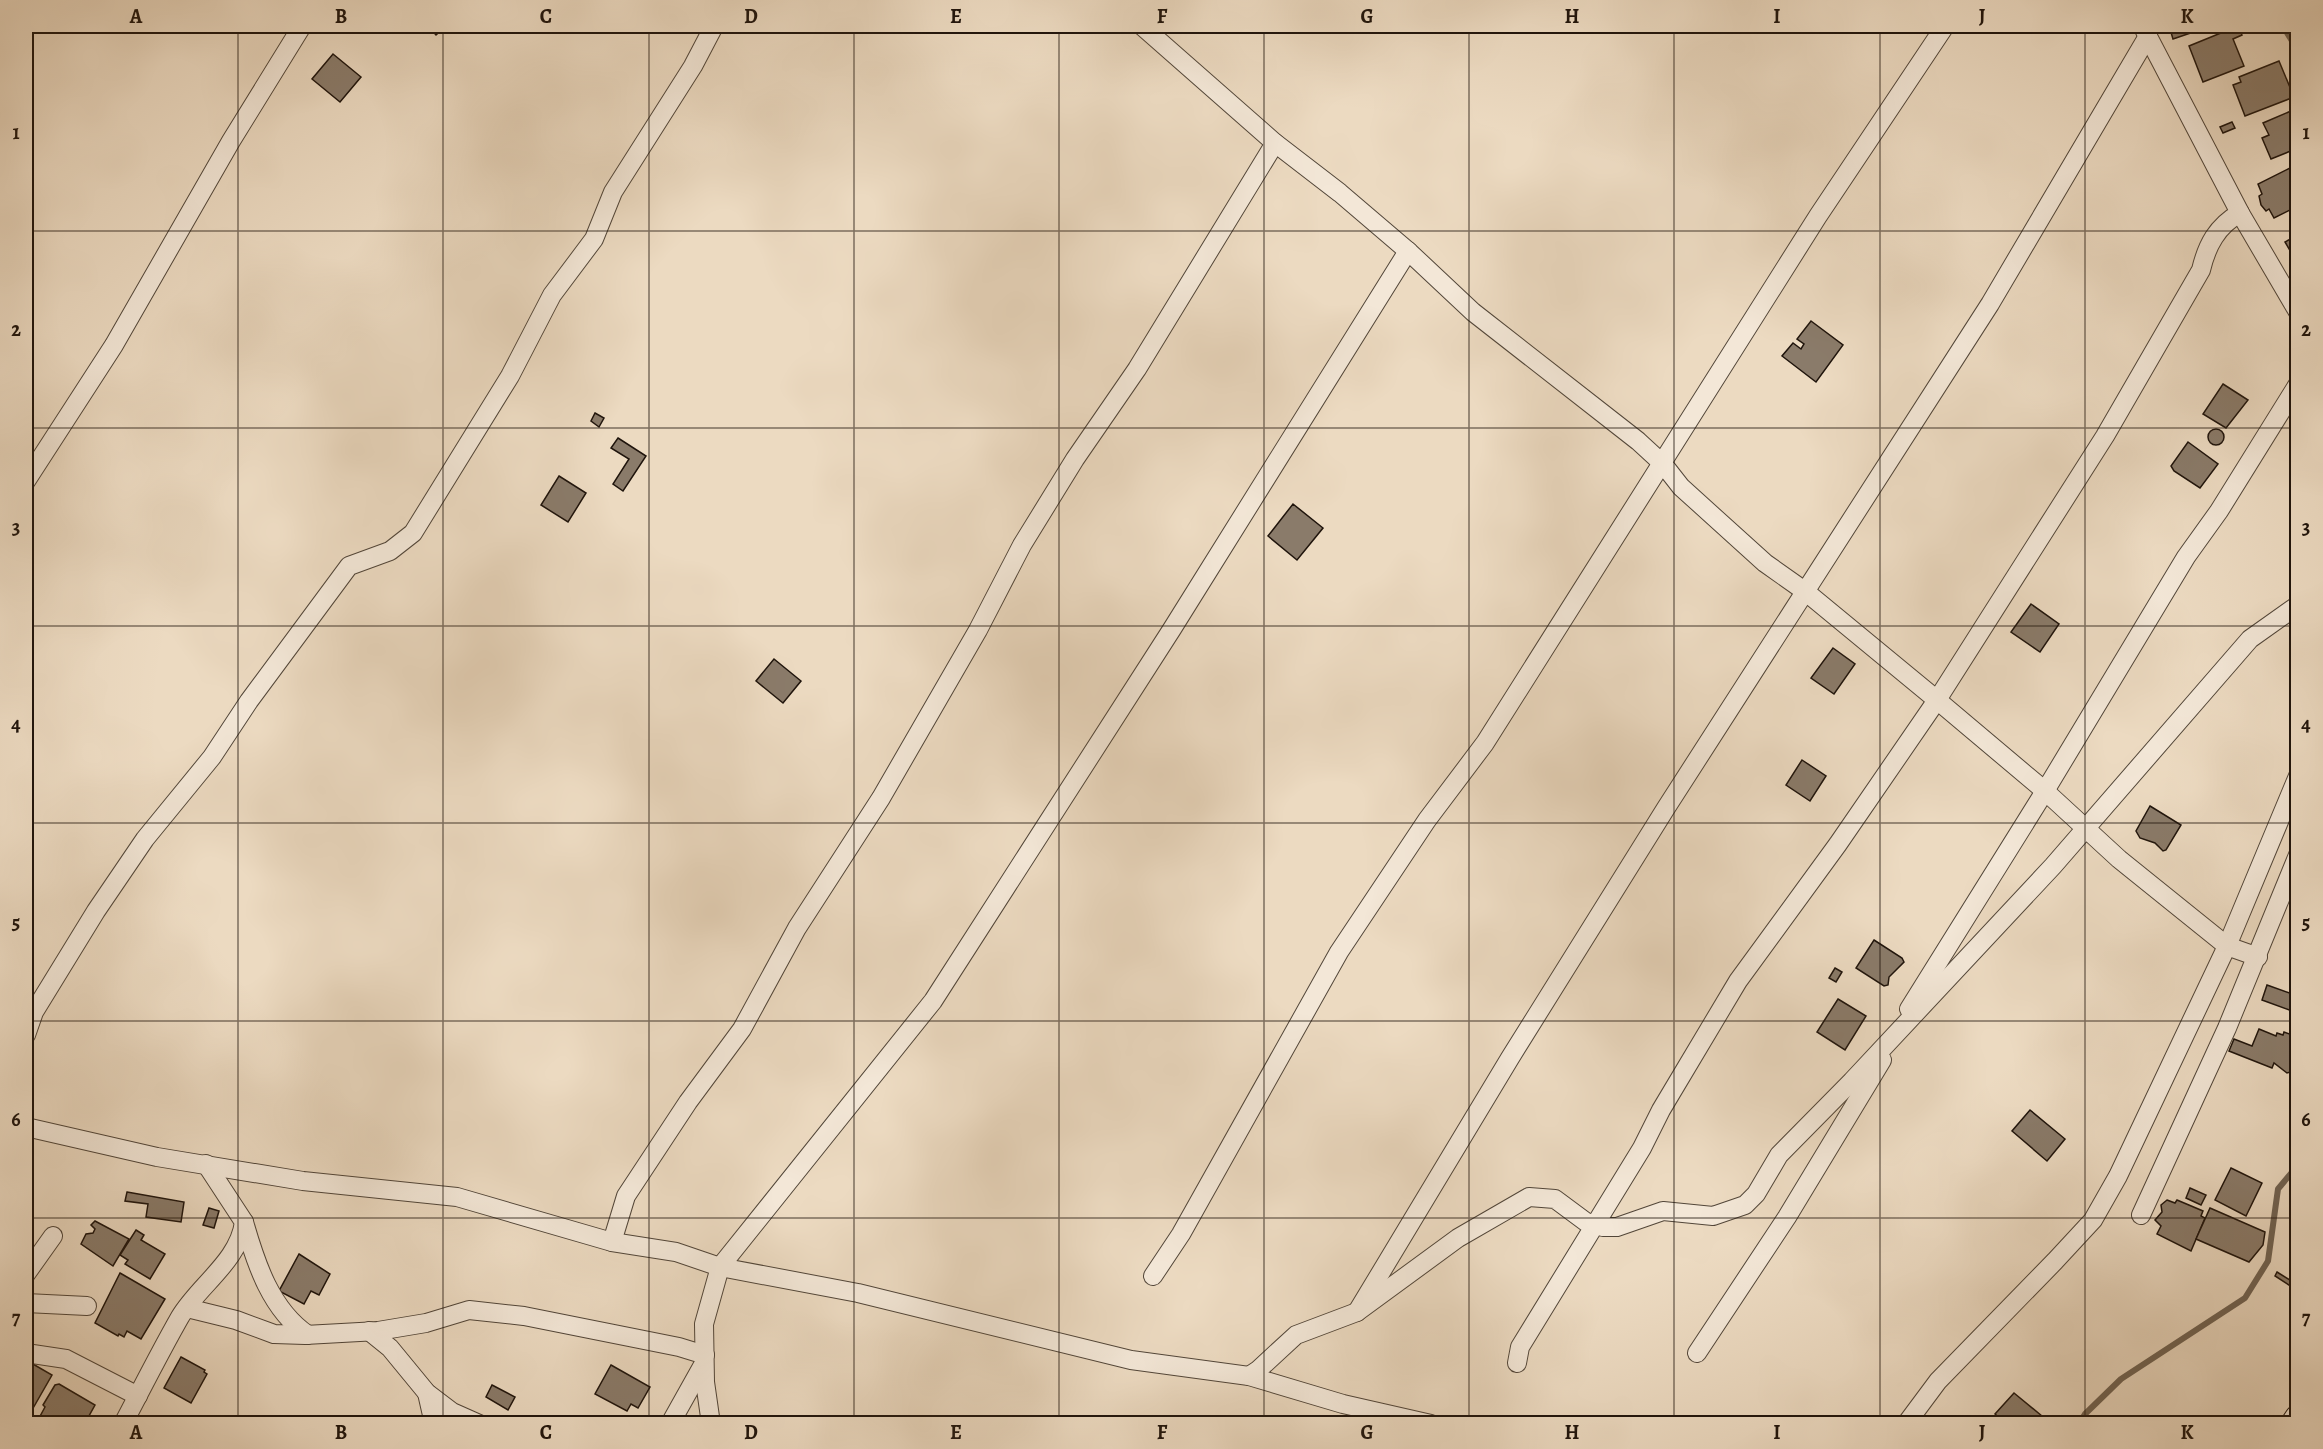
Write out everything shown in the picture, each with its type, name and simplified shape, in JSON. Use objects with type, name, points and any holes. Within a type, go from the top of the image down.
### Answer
[{"type":"main road","points":[[2294,1424],[2298,1418]]},
{"type":"street","points":[[26,481],[114,345],[231,141],[302,26]]},
{"type":"street","points":[[26,1035],[34,1012],[96,910],[145,839],[212,757],[249,701],[350,566],[390,551],[413,533],[510,376],[552,295],[594,239],[613,192],[693,66],[714,26]]},
{"type":"street","points":[[1144,26],[1275,143],[1340,193],[1408,251],[1473,312],[1638,441],[1663,464],[1681,487],[1747,548],[1806,592],[1937,700],[2045,791],[2119,859],[2227,946],[2258,957]]},
{"type":"street","points":[[1153,1276],[1181,1234],[1339,952],[1427,820],[1485,743],[1818,216],[1945,26]]},
{"type":"street","points":[[2145,31],[2240,213],[2298,312]]},
{"type":"street","points":[[1357,1312],[1516,1048],[1666,808],[1990,304],[2145,31]]},
{"type":"street","points":[[612,1242],[626,1196],[688,1101],[742,1029],[797,928],[881,798],[978,630],[1022,544],[1075,459],[1137,369],[1275,143]]},
{"type":"street","points":[[1517,1363],[1520,1347],[1596,1225],[1738,981],[1838,844],[1937,700],[2105,436],[2201,270],[2206,252],[2218,230],[2240,213]]},
{"type":"street","points":[[711,1424],[704,1324],[720,1267],[933,1000],[1172,629],[1408,251]]},
{"type":"street","points":[[1697,1353],[1788,1217],[1900,1030],[1907,1011],[2045,791],[2186,557],[2219,510],[2298,384]]},
{"type":"street","points":[[1249,1376],[1296,1335],[1357,1312],[1458,1238],[1529,1197],[1555,1199],[1575,1215],[1596,1225],[1617,1227],[1662,1211],[1713,1216],[1745,1205],[1756,1194],[1779,1155],[1900,1030],[2086,828],[2250,639],[2298,605]]},
{"type":"street","points":[[1906,1424],[1938,1380],[2048,1270],[2093,1220],[2118,1176],[2227,946],[2298,776]]},
{"type":"street","points":[[2141,1215],[2258,957],[2298,855]]},
{"type":"street","points":[[26,1127],[156,1157],[303,1181],[457,1197],[612,1242],[676,1252],[720,1267],[858,1293],[1131,1360],[1249,1376],[1366,1417],[1431,1424]]},
{"type":"street","points":[[206,1164],[244,1222],[257,1264],[282,1313],[292,1324],[308,1335]]},
{"type":"street","points":[[123,1424],[187,1308],[226,1260],[243,1234],[244,1222]]},
{"type":"street","points":[[26,1274],[53,1236]]},
{"type":"street","points":[[26,1303],[87,1306]]},
{"type":"street","points":[[187,1308],[236,1320],[274,1334],[308,1335],[369,1331],[426,1323],[469,1310],[524,1316],[679,1347],[705,1358]]},
{"type":"street","points":[[369,1331],[390,1348],[427,1393],[452,1412],[479,1424]]},
{"type":"street","points":[[26,1353],[66,1359],[138,1396]]},
{"type":"street","points":[[670,1424],[691,1390],[705,1358]]},
{"type":"street","points":[[427,1393],[434,1424]]},
{"type":"building","points":[[428,26],[446,26],[436,35]]},
{"type":"building","points":[[2155,26],[2211,26],[2173,39],[2170,29],[2162,32]]},
{"type":"building","points":[[2238,26],[2242,35],[2233,39],[2244,66],[2203,82],[2189,46]]},
{"type":"building","points":[[333,54],[361,77],[340,102],[312,79]]},
{"type":"building","points":[[2279,61],[2294,97],[2245,116],[2233,85],[2241,82],[2239,77]]},
{"type":"building","points":[[2298,108],[2298,148],[2271,159],[2262,138],[2269,135],[2263,123]]},
{"type":"building","points":[[2232,122],[2235,128],[2223,133],[2220,127]]},
{"type":"building","points":[[2290,168],[2294,175],[2298,174],[2298,206],[2274,218],[2269,209],[2266,211],[2261,205],[2259,196],[2262,194],[2258,184]]},
{"type":"building","points":[[2298,235],[2298,264],[2285,242]]},
{"type":"building","points":[[1811,321],[1843,345],[1816,382],[1782,356],[1793,343],[1801,349],[1804,344],[1797,339]]},
{"type":"building","points":[[2223,384],[2248,400],[2226,428],[2203,414]]},
{"type":"building","points":[[595,413],[604,418],[599,427],[591,421]]},
{"type":"building","points":[[2216,429],[2222,431],[2224,437],[2222,443],[2216,445],[2210,443],[2208,437],[2210,431]]},
{"type":"building","points":[[618,438],[646,456],[623,491],[613,484],[629,459],[611,448]]},
{"type":"building","points":[[2188,442],[2218,464],[2200,488],[2174,471],[2171,466]]},
{"type":"building","points":[[559,476],[586,493],[568,522],[541,505]]},
{"type":"building","points":[[1293,504],[1323,528],[1297,560],[1268,536]]},
{"type":"building","points":[[2031,604],[2059,624],[2040,652],[2011,632]]},
{"type":"building","points":[[1833,648],[1855,664],[1834,694],[1811,678]]},
{"type":"building","points":[[774,659],[801,681],[783,703],[756,681]]},
{"type":"building","points":[[1802,760],[1826,776],[1810,801],[1786,785]]},
{"type":"building","points":[[2150,806],[2181,825],[2166,850],[2163,851],[2155,843],[2140,838],[2136,831]]},
{"type":"building","points":[[1874,940],[1902,958],[1904,962],[1889,977],[1888,985],[1884,986],[1856,968]]},
{"type":"building","points":[[1835,968],[1842,972],[1836,982],[1829,978]]},
{"type":"building","points":[[2267,985],[2298,996],[2292,1011],[2262,1000]]},
{"type":"building","points":[[1838,999],[1866,1016],[1845,1050],[1817,1032]]},
{"type":"building","points":[[2259,1029],[2276,1036],[2277,1033],[2283,1035],[2284,1032],[2298,1037],[2298,1070],[2287,1073],[2274,1063],[2272,1068],[2229,1051],[2234,1039],[2252,1046]]},
{"type":"building","points":[[2030,1110],[2065,1139],[2047,1161],[2012,1131]]},
{"type":"building","points":[[2231,1168],[2262,1183],[2246,1216],[2215,1200]]},
{"type":"building","points":[[2190,1188],[2206,1195],[2201,1205],[2186,1198]]},
{"type":"building","points":[[127,1192],[184,1202],[181,1222],[146,1217],[148,1204],[125,1201]]},
{"type":"building","points":[[2167,1200],[2175,1203],[2177,1200],[2203,1211],[2201,1216],[2205,1218],[2191,1251],[2157,1234],[2161,1226],[2155,1220],[2162,1212],[2161,1205]]},
{"type":"building","points":[[209,1208],[219,1211],[214,1228],[203,1225]]},
{"type":"building","points":[[2210,1208],[2265,1232],[2263,1245],[2249,1262],[2196,1239]]},
{"type":"building","points":[[95,1221],[129,1239],[113,1266],[81,1244],[86,1234],[93,1233],[95,1229],[91,1225]]},
{"type":"building","points":[[136,1230],[144,1235],[141,1240],[165,1254],[150,1279],[125,1264],[128,1260],[120,1255]]},
{"type":"building","points":[[299,1254],[330,1274],[319,1295],[311,1291],[304,1304],[279,1291]]},
{"type":"building","points":[[2277,1272],[2298,1285],[2298,1291],[2275,1276]]},
{"type":"building","points":[[120,1273],[165,1299],[141,1339],[127,1331],[124,1337],[119,1334],[118,1336],[95,1323]]},
{"type":"building","points":[[181,1357],[205,1370],[207,1374],[191,1403],[164,1388]]},
{"type":"building","points":[[26,1360],[52,1375],[32,1410],[26,1406]]},
{"type":"building","points":[[611,1365],[650,1387],[638,1408],[631,1404],[627,1411],[595,1394]]},
{"type":"building","points":[[59,1384],[95,1405],[89,1416],[90,1424],[44,1424],[38,1420],[45,1407],[43,1405],[55,1385]]},
{"type":"building","points":[[492,1385],[515,1397],[508,1410],[486,1397]]},
{"type":"building","points":[[2014,1393],[2042,1416],[2035,1424],[2006,1424],[1995,1414]]},
{"type":"waterway","points":[[2283,26],[2298,51]]},
{"type":"waterway","points":[[2079,1424],[2085,1414],[2121,1379],[2245,1298],[2268,1261],[2278,1189],[2298,1165]]}]
